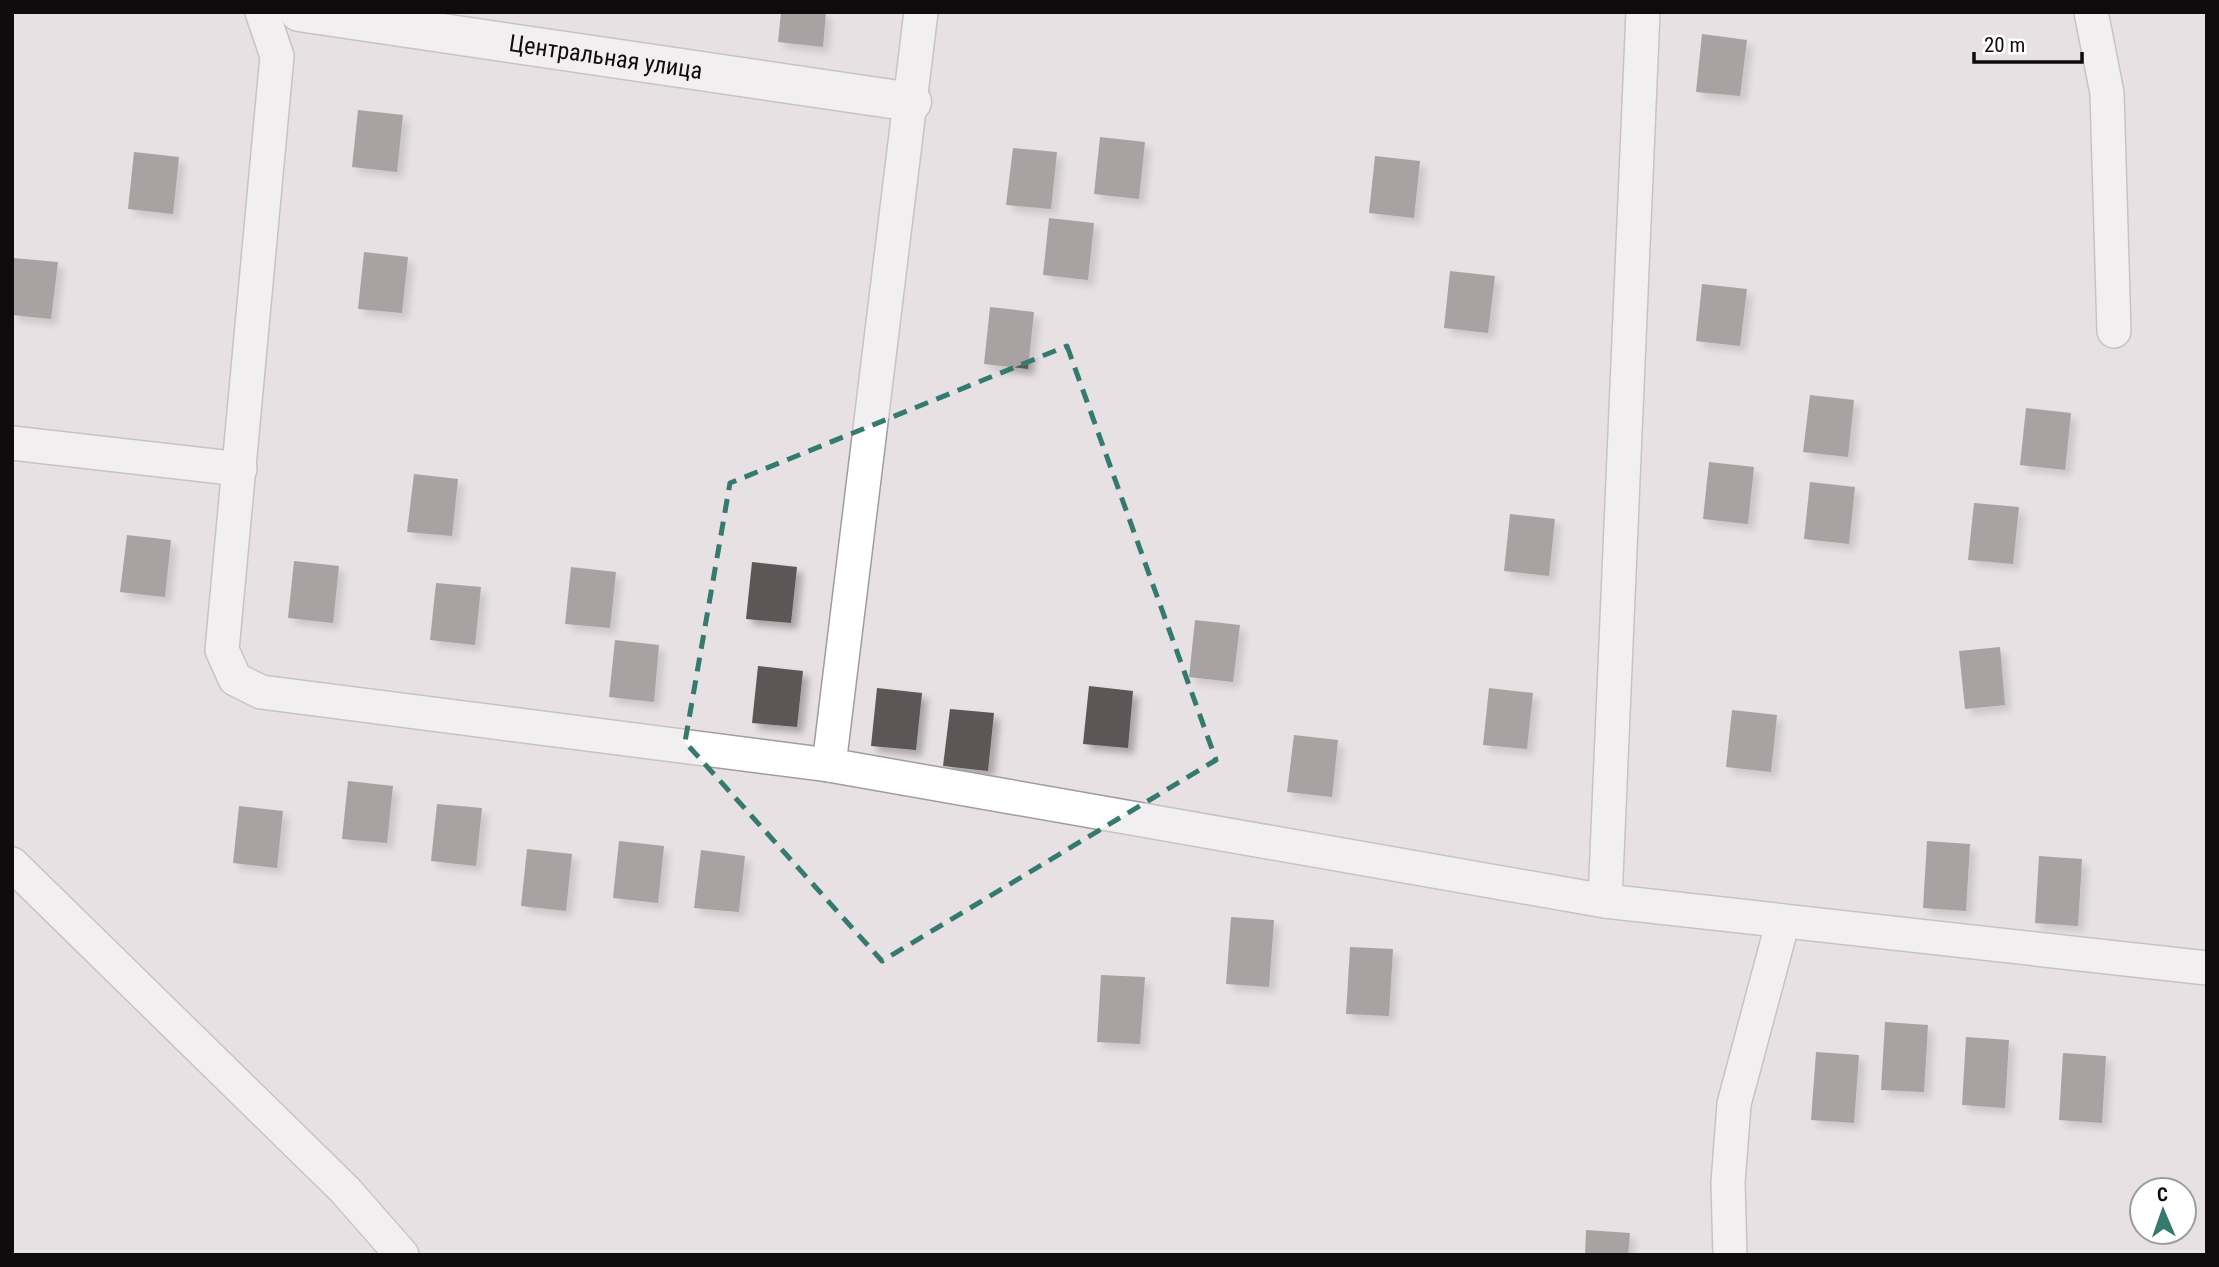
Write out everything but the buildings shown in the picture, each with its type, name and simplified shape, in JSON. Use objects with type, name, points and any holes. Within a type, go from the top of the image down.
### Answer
[{"type":"street","points":[[262,12],[277,56],[222,650],[235,678],[261,692],[829,765],[1605,901],[2207,968]]},
{"type":"street","name":"Центральная улица","points":[[299,12],[912,102]]},
{"type":"street","points":[[829,765],[921,12]]},
{"type":"street","points":[[1605,901],[1643,12]]},
{"type":"street","points":[[2091,12],[2107,93],[2114,331]]},
{"type":"street","points":[[12,443],[240,469]]},
{"type":"street","points":[[12,863],[345,1190],[402,1255]]},
{"type":"street","points":[[1730,1255],[1728,1183],[1734,1104],[1783,921]]},
{"type":"highlighted area","points":[[1067,346],[1216,760],[882,961],[685,742],[730,483]]}]
